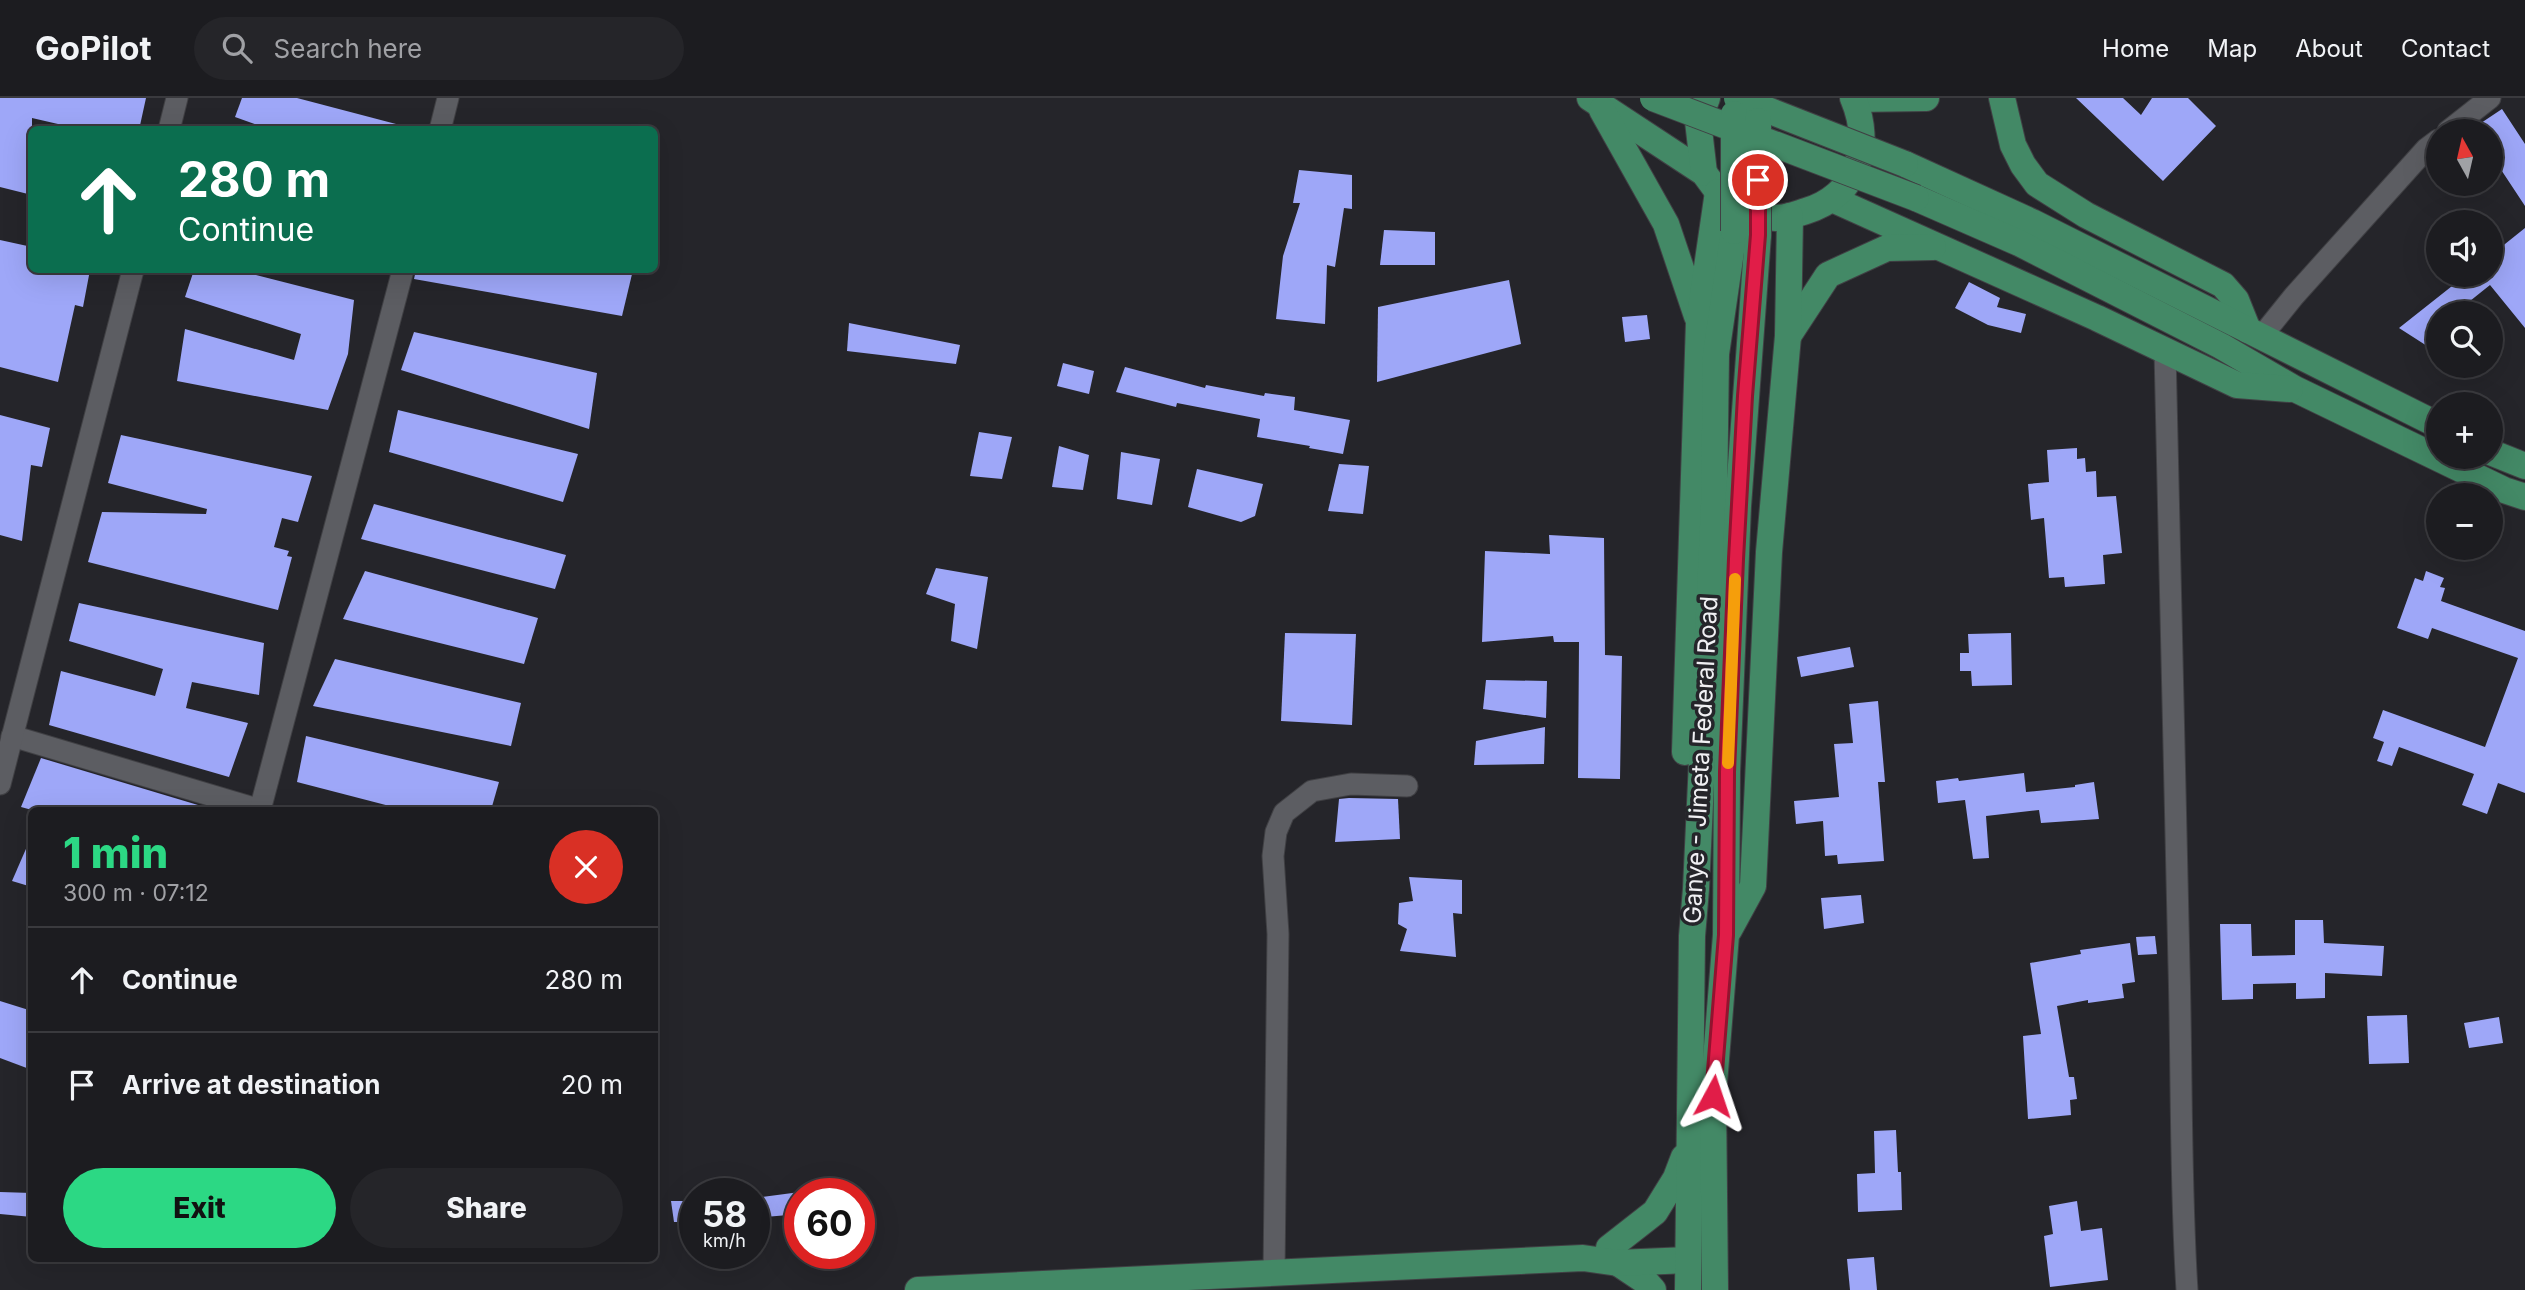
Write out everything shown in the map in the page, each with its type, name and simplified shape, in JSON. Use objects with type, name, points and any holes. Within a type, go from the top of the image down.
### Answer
[{"type":"main road","points":[[1653,98],[1916,198],[2018,243],[2221,346],[2295,389],[2504,490],[2525,497]]},
{"type":"main road","points":[[1692,936],[1681,870],[1699,322],[1711,182],[1698,121],[1707,98]]},
{"type":"main road","points":[[1746,233],[1735,98],[1905,164],[2032,222],[2426,419]]},
{"type":"main road","points":[[1746,233],[1758,98]]},
{"type":"main road","points":[[1595,102],[1711,182],[1735,206],[1756,216],[1778,219],[1832,200],[1853,176],[1861,155],[1863,134],[1854,99],[1926,98]]},
{"type":"main road","points":[[2002,98],[2013,145],[2037,184],[2086,215],[2222,285],[2236,300],[2255,333]]},
{"type":"main road","points":[[1595,102],[1666,224],[1699,322]]},
{"type":"main road","points":[[1832,200],[1941,247],[2236,385],[2295,389]]},
{"type":"main road","points":[[1726,935],[1753,886],[1769,552],[1788,335],[1790,216]]},
{"type":"main road","name":"Ganye - Jimeta Federal Road","points":[[1688,1290],[1692,936],[1714,505],[1716,355],[1746,233]]},
{"type":"main road","name":"Ganye - Jimeta Federal Road","points":[[1714,1290],[1713,1096],[1726,935],[1727,772],[1746,233]]},
{"type":"main road","points":[[1788,335],[1828,275],[1886,248],[1941,247]]},
{"type":"main road","points":[[2503,457],[2525,466]]},
{"type":"main road","points":[[1613,1255],[1655,1212],[1676,1178],[1688,1145]]},
{"type":"main road","points":[[918,1290],[1050,1287],[1688,1252]]},
{"type":"main road","points":[[1613,1255],[1653,1290]]},
{"type":"street","points":[[170,126],[177,98]]},
{"type":"street","points":[[441,126],[448,98]]},
{"type":"street","points":[[2463,119],[2490,98]]},
{"type":"street","points":[[2255,333],[2294,296],[2426,149]]},
{"type":"street","points":[[0,784],[132,273]]},
{"type":"street","points":[[261,807],[402,273]]},
{"type":"street","points":[[2165,351],[2179,970],[2181,1201],[2187,1290]]},
{"type":"street","points":[[12,736],[250,807]]},
{"type":"street","points":[[1274,1273],[1278,934],[1273,856],[1276,832],[1284,813],[1312,791],[1351,784],[1407,786]]},
{"type":"building","points":[[0,98],[146,98],[140,126],[67,126],[32,118],[32,126],[28,126],[28,194],[0,187]]},
{"type":"building","points":[[242,98],[297,98],[396,124],[261,126],[235,117]]},
{"type":"building","points":[[2076,98],[2123,98],[2141,115],[2152,98],[2188,98],[2216,126],[2163,181]]},
{"type":"building","points":[[2502,109],[2525,144],[2525,206],[2503,173],[2503,119],[2487,119]]},
{"type":"building","points":[[1299,170],[1352,175],[1352,209],[1344,208],[1335,267],[1327,265],[1325,324],[1276,319],[1283,256],[1300,203],[1293,203]]},
{"type":"building","points":[[2525,228],[2525,328],[2492,287],[2503,287],[2503,246]]},
{"type":"building","points":[[1384,230],[1435,232],[1435,265],[1380,265]]},
{"type":"building","points":[[0,240],[28,246],[28,273],[89,273],[83,307],[75,305],[58,382],[0,367]]},
{"type":"building","points":[[193,273],[248,273],[354,300],[348,354],[328,410],[177,381],[185,329],[294,360],[301,334],[185,297]]},
{"type":"building","points":[[415,273],[632,273],[622,316],[414,279]]},
{"type":"building","points":[[1509,280],[1521,344],[1377,382],[1378,307]]},
{"type":"building","points":[[1969,282],[2000,298],[1997,307],[2026,314],[2021,333],[1988,325],[1955,308]]},
{"type":"building","points":[[2451,287],[2488,287],[2470,301],[2433,301]]},
{"type":"building","points":[[2426,307],[2426,345],[2399,328]]},
{"type":"building","points":[[1647,315],[1650,339],[1625,342],[1622,317]]},
{"type":"building","points":[[849,323],[960,345],[956,364],[847,351]]},
{"type":"building","points":[[414,332],[597,373],[589,429],[401,370]]},
{"type":"building","points":[[1063,363],[1094,371],[1089,394],[1057,386]]},
{"type":"building","points":[[1125,367],[1205,388],[1206,385],[1264,396],[1265,393],[1295,397],[1294,410],[1350,420],[1343,454],[1257,437],[1260,419],[1177,403],[1176,407],[1116,392]]},
{"type":"building","points":[[398,410],[578,454],[563,502],[389,452]]},
{"type":"building","points":[[0,415],[50,428],[42,467],[31,465],[22,541],[0,535]]},
{"type":"building","points":[[979,432],[1012,437],[1002,479],[970,476]]},
{"type":"building","points":[[121,435],[312,476],[298,522],[282,518],[274,547],[289,551],[287,556],[292,557],[278,610],[88,562],[102,512],[206,514],[207,509],[108,483]]},
{"type":"building","points":[[1059,446],[1089,455],[1083,490],[1052,487]]},
{"type":"building","points":[[2077,448],[2077,459],[2085,458],[2086,472],[2096,471],[2097,497],[2116,496],[2122,553],[2103,555],[2105,584],[2065,587],[2064,577],[2049,578],[2044,518],[2031,520],[2028,484],[2049,482],[2047,450]]},
{"type":"building","points":[[1121,452],[1160,459],[1152,505],[1117,499]]},
{"type":"building","points":[[1339,464],[1369,466],[1363,514],[1328,511]]},
{"type":"building","points":[[1197,469],[1263,484],[1255,516],[1241,522],[1188,507]]},
{"type":"building","points":[[374,504],[566,555],[555,589],[361,539]]},
{"type":"building","points":[[1549,535],[1604,538],[1605,655],[1622,656],[1620,779],[1578,778],[1579,642],[1554,642],[1553,636],[1482,642],[1485,551],[1550,554]]},
{"type":"building","points":[[936,568],[988,577],[977,649],[951,641],[955,604],[926,594]]},
{"type":"building","points":[[365,571],[538,618],[524,664],[343,619]]},
{"type":"building","points":[[2426,571],[2444,578],[2440,587],[2445,588],[2441,601],[2525,631],[2525,793],[2498,783],[2487,814],[2462,805],[2474,774],[2399,747],[2392,766],[2377,761],[2384,742],[2373,738],[2383,710],[2485,747],[2518,658],[2432,628],[2428,639],[2397,628],[2415,578],[2423,581]]},
{"type":"building","points":[[79,603],[264,643],[259,695],[192,682],[186,708],[248,723],[229,777],[49,725],[61,671],[155,696],[163,669],[69,641]]},
{"type":"building","points":[[1285,633],[1356,634],[1352,725],[1281,721]]},
{"type":"building","points":[[2011,633],[2012,685],[1972,686],[1971,671],[1960,671],[1960,653],[1969,653],[1968,634]]},
{"type":"building","points":[[1850,647],[1854,667],[1801,677],[1797,657]]},
{"type":"building","points":[[335,659],[521,703],[511,746],[313,706]]},
{"type":"building","points":[[1486,680],[1547,681],[1546,718],[1483,709]]},
{"type":"building","points":[[1878,701],[1885,782],[1878,782],[1884,861],[1838,864],[1837,855],[1825,856],[1823,821],[1796,824],[1794,801],[1839,797],[1834,744],[1853,743],[1849,704]]},
{"type":"building","points":[[1545,727],[1544,764],[1474,765],[1476,741]]},
{"type":"building","points":[[306,736],[499,782],[492,807],[393,807],[297,782]]},
{"type":"building","points":[[41,758],[205,807],[28,809],[21,807]]},
{"type":"building","points":[[2024,773],[2026,792],[2075,787],[2094,782],[2099,819],[2041,823],[2039,810],[1986,816],[1989,858],[1973,859],[1965,800],[1938,803],[1936,781]]},
{"type":"building","points":[[1339,799],[1398,799],[1400,839],[1335,842]]},
{"type":"building","points":[[28,844],[28,886],[12,881]]},
{"type":"building","points":[[1409,877],[1462,880],[1462,914],[1453,913],[1456,957],[1400,951],[1407,929],[1398,924],[1399,903],[1413,901]]},
{"type":"building","points":[[1861,895],[1864,923],[1824,929],[1821,898]]},
{"type":"building","points":[[2295,920],[2323,920],[2324,943],[2384,946],[2382,976],[2325,973],[2325,998],[2296,999],[2296,983],[2253,984],[2253,999],[2222,1000],[2220,924],[2251,924],[2252,956],[2295,955]]},
{"type":"building","points":[[2155,936],[2157,954],[2138,955],[2136,937]]},
{"type":"building","points":[[2130,943],[2135,982],[2122,984],[2124,998],[2088,1003],[2088,1000],[2057,1006],[2069,1077],[2074,1077],[2077,1099],[2070,1100],[2071,1115],[2028,1119],[2023,1036],[2041,1034],[2030,963],[2081,954],[2080,950]]},
{"type":"building","points":[[0,1001],[28,1010],[28,1068],[0,1058]]},
{"type":"building","points":[[2407,1015],[2409,1063],[2369,1064],[2367,1016]]},
{"type":"building","points":[[2499,1017],[2503,1043],[2469,1048],[2464,1023]]},
{"type":"building","points":[[1896,1130],[1902,1210],[1858,1212],[1857,1174],[1875,1173],[1874,1131]]},
{"type":"building","points":[[0,1192],[28,1193],[28,1217],[0,1214]]},
{"type":"building","points":[[784,1194],[784,1215],[770,1217],[770,1196]]},
{"type":"building","points":[[671,1201],[679,1201],[679,1222],[674,1222]]},
{"type":"building","points":[[2077,1201],[2081,1231],[2102,1228],[2108,1280],[2050,1287],[2044,1236],[2053,1234],[2049,1206]]},
{"type":"building","points":[[1874,1257],[1877,1290],[1850,1290],[1847,1259]]},
{"type":"slow traffic","points":[[1728,763],[1735,579]]},
{"type":"route","points":[[1713,1096],[1726,935],[1727,772],[1736,559],[1758,235],[1758,180]]}]
